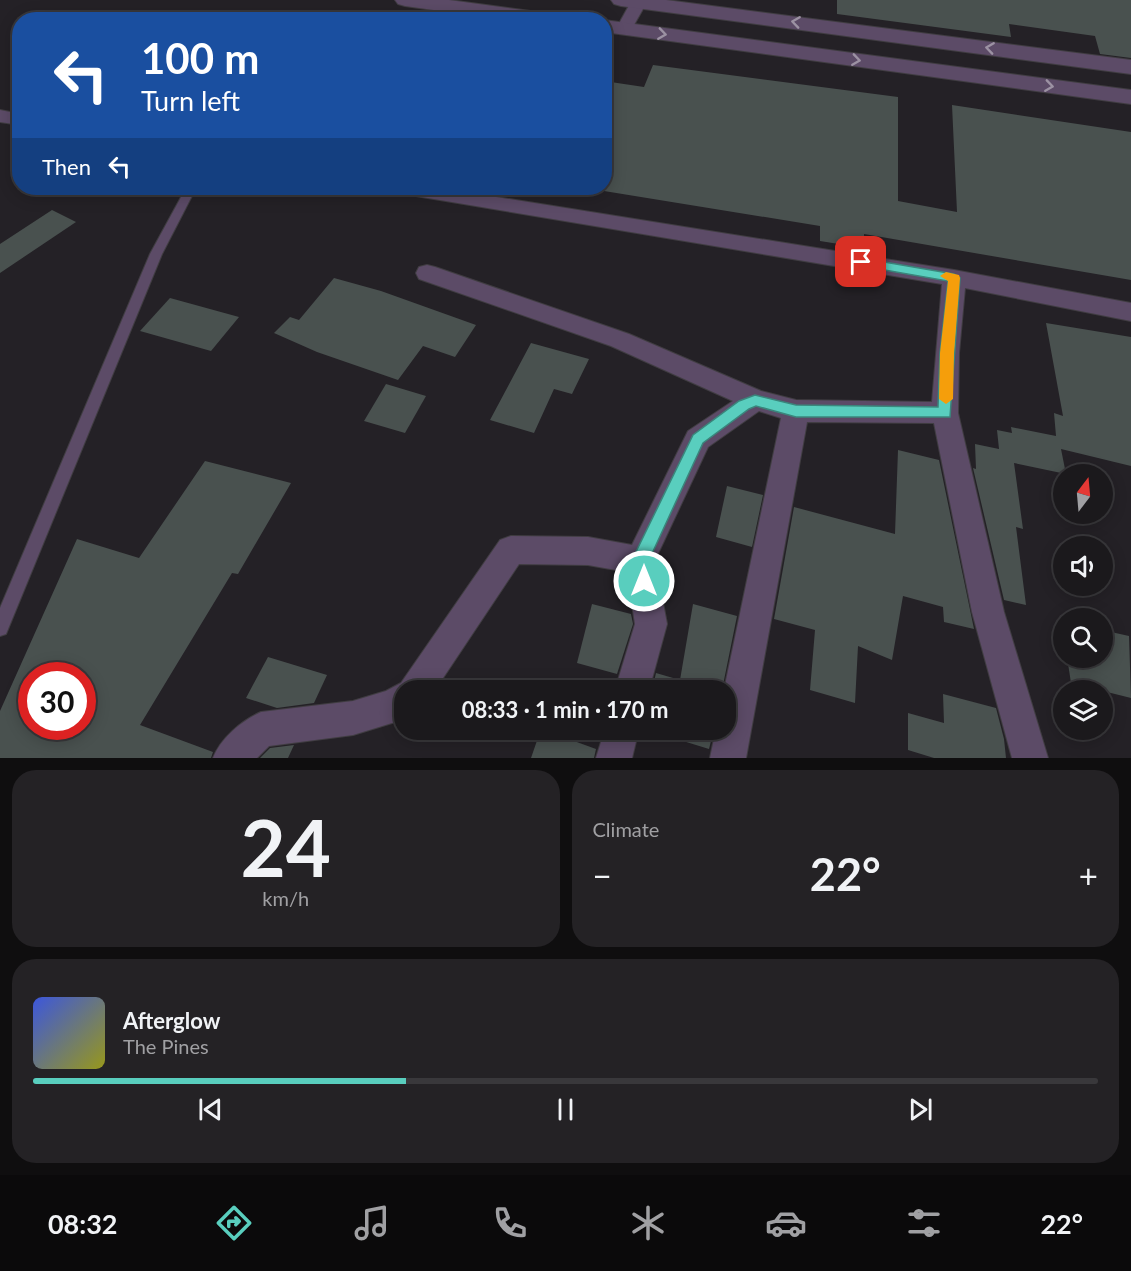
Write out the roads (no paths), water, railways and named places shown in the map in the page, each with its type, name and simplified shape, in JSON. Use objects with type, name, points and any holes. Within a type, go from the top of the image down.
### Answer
[{"type":"street","points":[[405,0],[494,12]]},
{"type":"street","points":[[1131,67],[633,1],[614,28],[1131,97]]},
{"type":"street","points":[[447,195],[954,278],[1131,312]]},
{"type":"street","points":[[427,273],[620,340],[755,400],[796,411],[945,413]]},
{"type":"street","points":[[954,278],[947,353],[945,413],[988,612],[1030,758]]},
{"type":"street","points":[[635,680],[651,624],[640,560],[698,439],[755,400]]},
{"type":"street","points":[[728,758],[796,411]]},
{"type":"street","points":[[423,680],[511,550],[588,551],[640,560]]},
{"type":"street","points":[[231,758],[261,730],[353,718],[394,706]]},
{"type":"street","points":[[614,758],[619,740]]},
{"type":"lane","points":[[0,628],[156,254],[187,195]]}]
